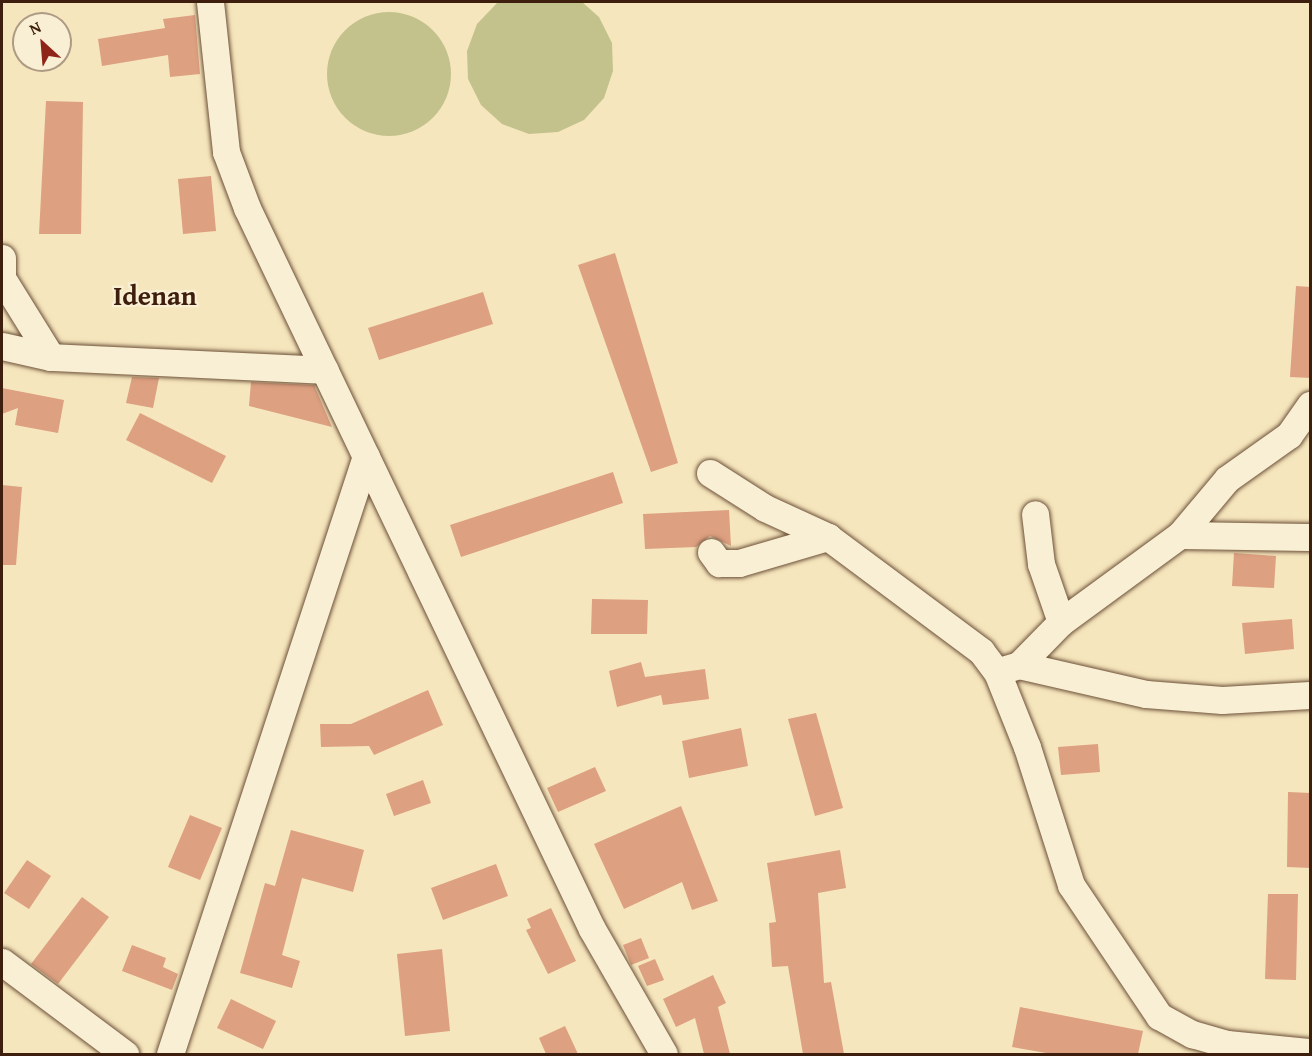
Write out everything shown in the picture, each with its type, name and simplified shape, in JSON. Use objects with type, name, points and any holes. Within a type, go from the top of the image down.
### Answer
[{"type":"street","points":[[210,2],[226,152],[247,208],[592,929],[664,1054]]},
{"type":"street","points":[[2,258],[2,278],[51,357]]},
{"type":"street","points":[[2,346],[51,357],[326,370]]},
{"type":"street","points":[[1008,669],[1061,622],[1180,535],[1227,479],[1289,435],[1311,405]]},
{"type":"street","points":[[170,1054],[366,456]]},
{"type":"street","points":[[710,473],[765,508],[828,537],[948,622],[981,651],[1008,669],[1146,694],[1222,700],[1311,695]]},
{"type":"street","points":[[1035,514],[1041,564],[1061,622]]},
{"type":"street","points":[[1180,535],[1311,537]]},
{"type":"street","points":[[711,552],[719,563],[739,563],[828,537]]},
{"type":"street","points":[[1008,669],[1027,747],[1071,885],[1159,1016],[1192,1034],[1228,1044],[1311,1052]]},
{"type":"street","points":[[2,962],[125,1054]]},
{"type":"shaded area","points":[[498,2],[582,2],[599,17],[612,43],[613,71],[604,98],[584,120],[558,132],[529,134],[502,124],[481,105],[468,79],[467,51],[477,24]]},
{"type":"shaded area","points":[[389,12],[413,17],[433,30],[446,50],[451,74],[446,98],[433,118],[413,131],[389,136],[365,131],[345,118],[332,98],[327,74],[332,50],[345,30],[365,17]]},
{"type":"building","points":[[195,15],[200,74],[170,77],[168,55],[102,66],[98,39],[165,28],[163,19]]},
{"type":"building","points":[[46,101],[83,102],[81,234],[39,234]]},
{"type":"building","points":[[211,176],[216,231],[183,234],[178,179]]},
{"type":"building","points":[[615,253],[678,463],[651,472],[578,265]]},
{"type":"building","points":[[1296,286],[1311,287],[1311,378],[1290,377]]},
{"type":"building","points":[[483,292],[493,324],[379,360],[368,328]]},
{"type":"building","points":[[132,377],[159,378],[153,408],[126,403]]},
{"type":"building","points":[[251,382],[314,385],[332,427],[249,406]]},
{"type":"building","points":[[2,388],[64,400],[58,433],[15,425],[18,408],[2,414]]},
{"type":"building","points":[[140,413],[226,456],[212,483],[126,440]]},
{"type":"building","points":[[613,472],[623,503],[461,557],[450,525]]},
{"type":"building","points":[[2,485],[22,487],[16,565],[2,565]]},
{"type":"building","points":[[729,510],[731,546],[710,536],[696,547],[645,549],[643,514]]},
{"type":"building","points":[[1234,553],[1276,556],[1274,588],[1232,586]]},
{"type":"building","points":[[592,599],[648,600],[647,634],[591,634]]},
{"type":"building","points":[[1292,619],[1294,649],[1245,654],[1242,623]]},
{"type":"building","points":[[641,662],[645,677],[705,669],[709,699],[663,705],[661,695],[617,707],[609,671]]},
{"type":"building","points":[[428,690],[443,725],[374,755],[369,746],[321,747],[320,724],[351,724]]},
{"type":"building","points":[[816,713],[843,808],[815,816],[788,719]]},
{"type":"building","points":[[741,728],[748,766],[689,778],[682,741]]},
{"type":"building","points":[[1098,744],[1100,772],[1061,775],[1058,747]]},
{"type":"building","points":[[595,767],[606,791],[558,812],[547,788]]},
{"type":"building","points":[[423,780],[431,803],[394,816],[386,794]]},
{"type":"building","points":[[1288,792],[1311,793],[1311,868],[1287,867]]},
{"type":"building","points":[[681,806],[718,901],[692,910],[682,882],[624,909],[594,844]]},
{"type":"building","points":[[190,815],[222,828],[200,880],[168,867]]},
{"type":"building","points":[[291,830],[364,850],[353,892],[302,878],[282,955],[300,961],[292,988],[240,973],[265,883],[275,886]]},
{"type":"building","points":[[840,850],[846,888],[818,893],[824,983],[831,982],[844,1054],[803,1054],[788,966],[772,967],[769,923],[776,922],[767,863]]},
{"type":"building","points":[[27,860],[51,876],[29,909],[4,893]]},
{"type":"building","points":[[496,864],[508,896],[443,920],[431,888]]},
{"type":"building","points":[[1268,894],[1298,894],[1296,980],[1265,979]]},
{"type":"building","points":[[82,897],[109,917],[58,984],[31,964]]},
{"type":"building","points":[[551,908],[576,961],[548,974],[526,930],[531,928],[527,919]]},
{"type":"building","points":[[641,938],[649,958],[631,965],[623,945]]},
{"type":"building","points":[[132,945],[166,958],[163,967],[178,974],[172,990],[122,971]]},
{"type":"building","points":[[442,949],[450,1031],[405,1036],[397,954]]},
{"type":"building","points":[[655,959],[664,980],[647,986],[638,966]]},
{"type":"building","points":[[713,975],[726,1003],[718,1007],[730,1054],[704,1054],[695,1018],[676,1027],[663,999]]},
{"type":"building","points":[[231,999],[276,1021],[263,1049],[217,1028]]},
{"type":"building","points":[[1020,1007],[1143,1031],[1138,1054],[1052,1054],[1012,1047]]},
{"type":"building","points":[[565,1026],[578,1054],[546,1054],[539,1038]]},
{"type":"district","name":"Idenan","points":[[155,296]]}]
